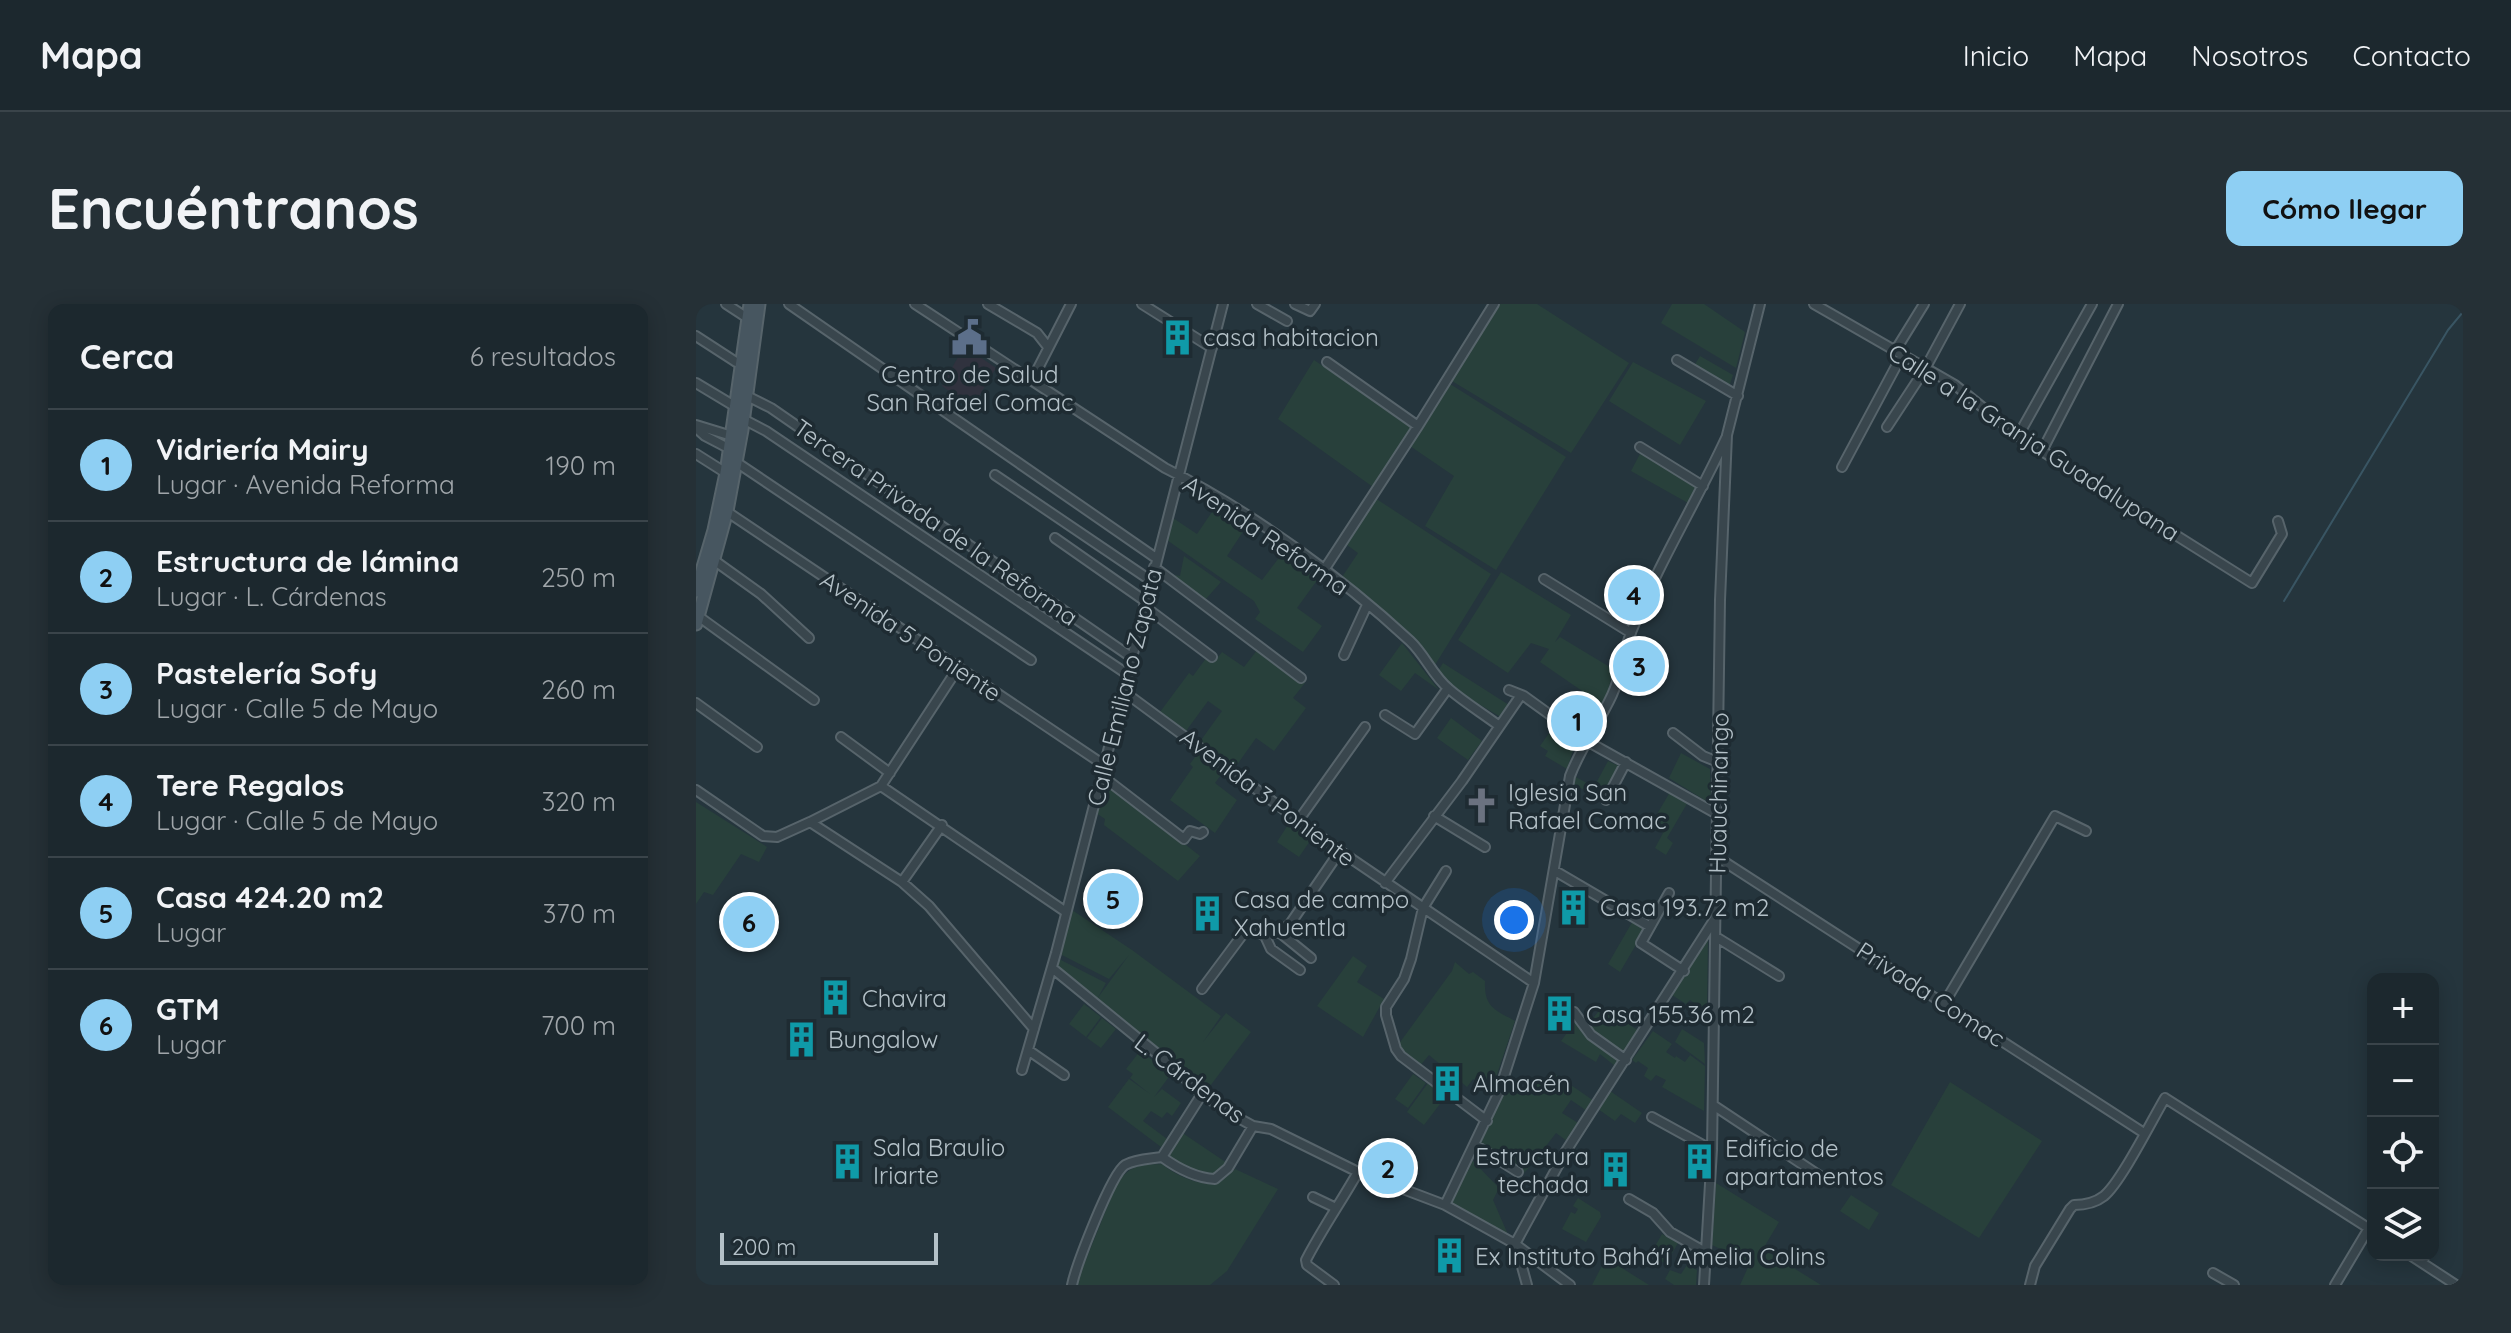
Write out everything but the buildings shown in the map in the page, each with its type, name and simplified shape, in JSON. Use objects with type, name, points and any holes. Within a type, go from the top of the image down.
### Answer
[{"type":"main road","points":[[696,591],[736,462],[752,321],[750,304]]},
{"type":"main road","points":[[752,321],[759,304]]},
{"type":"main road","points":[[697,620],[715,561],[736,407],[743,394]]},
{"type":"street","points":[[726,304],[752,321]]},
{"type":"street","points":[[789,304],[1155,562],[1301,678]]},
{"type":"street","name":"Avenida Reforma","points":[[915,304],[1177,475],[1257,523],[1324,570],[1414,644],[1448,688],[1498,725]]},
{"type":"street","points":[[988,304],[1037,333],[1048,347]]},
{"type":"street","points":[[1032,380],[1071,304]]},
{"type":"street","points":[[1142,304],[1212,348]]},
{"type":"street","name":"Calle Emiliano Zapata","points":[[1022,1070],[1052,968],[1223,304]]},
{"type":"street","points":[[1257,304],[1287,321]]},
{"type":"street","points":[[1295,304],[1310,311],[1315,304]]},
{"type":"street","points":[[1324,570],[1494,304]]},
{"type":"street","name":"Huauchinango","points":[[1704,1285],[1712,1150],[1720,600],[1727,435],[1760,304]]},
{"type":"street","name":"Calle a la Granja Guadalupana","points":[[1814,304],[1955,385],[2018,436],[2252,583],[2282,534],[2278,521]]},
{"type":"street","points":[[1842,467],[1924,304]]},
{"type":"street","points":[[1887,427],[1925,369],[1960,304]]},
{"type":"street","points":[[2018,436],[2092,304]]},
{"type":"street","points":[[2042,451],[2118,304]]},
{"type":"street","points":[[696,336],[746,365]]},
{"type":"street","points":[[1677,360],[1738,396]]},
{"type":"street","points":[[1327,362],[1418,426]]},
{"type":"street","points":[[696,383],[736,407]]},
{"type":"street","name":"Tercera Privada de la Reforma","points":[[743,394],[771,408],[1131,657]]},
{"type":"street","points":[[743,419],[766,431],[1127,674]]},
{"type":"street","points":[[696,427],[731,442]]},
{"type":"street","points":[[1445,1205],[1487,1121],[1534,983],[1570,776],[1585,740],[1612,695],[1631,633],[1661,564],[1727,435]]},
{"type":"street","points":[[1640,447],[1703,486]]},
{"type":"street","points":[[696,454],[726,473]]},
{"type":"street","points":[[736,462],[1031,660]]},
{"type":"street","points":[[995,475],[1150,580]]},
{"type":"street","name":"Avenida 5 Poniente","points":[[723,509],[1104,765]]},
{"type":"street","points":[[1055,538],[1212,657]]},
{"type":"street","points":[[715,561],[761,594],[809,638]]},
{"type":"street","points":[[1544,579],[1631,633]]},
{"type":"street","points":[[1344,655],[1367,605]]},
{"type":"street","points":[[697,620],[814,700]]},
{"type":"street","points":[[696,790],[763,836],[777,837],[810,822],[881,786],[958,668]]},
{"type":"street","points":[[1385,715],[1415,734],[1448,688]]},
{"type":"street","points":[[1509,690],[1521,695],[1585,740],[1717,814]]},
{"type":"street","name":"Avenida 3 Poniente","points":[[1123,691],[1385,883],[1534,983]]},
{"type":"street","points":[[1385,883],[1462,781],[1521,695]]},
{"type":"street","points":[[696,703],[757,747]]},
{"type":"street","points":[[1298,821],[1365,727]]},
{"type":"street","points":[[1673,733],[1703,756],[1718,762]]},
{"type":"street","points":[[841,737],[890,773]]},
{"type":"street","points":[[1606,800],[1626,762]]},
{"type":"street","points":[[1102,776],[1184,839],[1190,831],[1203,832]]},
{"type":"street","points":[[881,786],[1066,912]]},
{"type":"street","points":[[1434,816],[1485,847]]},
{"type":"street","points":[[1945,1002],[2055,816],[2086,831]]},
{"type":"street","points":[[810,822],[902,882],[929,906],[1034,1029]]},
{"type":"street","points":[[902,882],[942,825]]},
{"type":"street","points":[[1265,936],[1279,932],[1290,924],[1340,851]]},
{"type":"street","name":"Privada Comac","points":[[1717,857],[2144,1133]]},
{"type":"street","points":[[1446,871],[1423,908],[1411,959],[1404,979],[1386,1007],[1386,1015],[1401,1056],[1487,1121]]},
{"type":"street","points":[[1555,871],[1649,926]]},
{"type":"street","points":[[1669,893],[1641,943],[1684,971]]},
{"type":"street","points":[[1527,1285],[1515,1244],[1566,1151],[1716,917]]},
{"type":"street","points":[[1202,989],[1246,930],[1253,929],[1265,936],[1271,949],[1300,970]]},
{"type":"street","points":[[1279,932],[1311,958]]},
{"type":"street","points":[[1716,937],[1779,976]]},
{"type":"street","name":"L. Cárdenas","points":[[1052,968],[1202,1094],[1253,1126],[1271,1129],[1358,1172],[1445,1205],[1515,1244],[1570,1285]]},
{"type":"street","points":[[1574,1012],[1591,1035],[1626,1060]]},
{"type":"street","points":[[1028,1050],[1064,1075]]},
{"type":"street","points":[[1162,1157],[1202,1094]]},
{"type":"street","points":[[2030,1285],[2035,1266],[2070,1209],[2074,1205],[2087,1205],[2112,1188],[2165,1098],[2367,1227]]},
{"type":"street","points":[[1713,1105],[1829,1182]]},
{"type":"street","points":[[1652,1117],[1712,1150]]},
{"type":"street","points":[[1072,1285],[1099,1212],[1119,1171],[1139,1160],[1162,1157],[1175,1166],[1215,1179],[1228,1168],[1253,1126]]},
{"type":"street","points":[[1475,1145],[1518,1172]]},
{"type":"street","points":[[1334,1285],[1306,1263],[1358,1172]]},
{"type":"street","points":[[1313,1197],[1336,1208]]},
{"type":"street","points":[[1629,1199],[1653,1213],[1670,1232],[1707,1253]]},
{"type":"street","points":[[2335,1285],[2367,1236]]},
{"type":"street","points":[[2419,1261],[2456,1285]]},
{"type":"street","points":[[2213,1273],[2234,1285]]},
{"type":"shaded area","points":[[964,346],[996,368],[972,408],[942,386]]},
{"type":"green space","points":[[1500,304],[1537,304],[1629,363],[1571,453],[1452,381]]},
{"type":"green space","points":[[1672,304],[1704,304],[1745,332],[1736,368],[1661,323]]},
{"type":"green space","points":[[1700,356],[1733,375],[1729,387],[1694,366]]},
{"type":"green space","points":[[1314,360],[1413,428],[1373,487],[1278,419]]},
{"type":"green space","points":[[1633,362],[1706,401],[1680,445],[1609,401]]},
{"type":"green space","points":[[1450,384],[1566,457],[1496,570],[1425,526],[1454,476],[1410,446]]},
{"type":"green space","points":[[1641,452],[1696,486],[1688,503],[1631,471]]},
{"type":"green space","points":[[1375,498],[1491,574],[1435,665],[1420,644],[1342,577],[1358,553],[1347,545]]},
{"type":"green space","points":[[1216,506],[1246,527],[1227,556],[1262,580],[1282,554],[1318,579],[1297,608],[1322,626],[1303,652],[1255,619],[1260,612],[1254,601],[1164,538],[1170,516],[1197,534]]},
{"type":"green space","points":[[1184,556],[1221,582],[1205,600],[1175,579],[1175,575],[1180,576]]},
{"type":"green space","points":[[1501,572],[1571,615],[1555,642],[1560,637],[1613,669],[1608,692],[1601,704],[1540,662],[1549,649],[1531,643],[1508,673],[1458,640]]},
{"type":"green space","points":[[1402,643],[1439,690],[1415,673],[1401,691],[1379,675]]},
{"type":"green space","points":[[1258,649],[1305,683],[1293,698],[1306,708],[1274,751],[1256,738],[1234,769],[1199,743],[1222,711],[1208,701],[1186,731],[1160,712],[1189,673],[1193,676],[1207,657],[1214,662],[1222,652],[1244,667]]},
{"type":"green space","points":[[1443,663],[1509,705],[1499,716],[1450,687],[1438,671]]},
{"type":"green space","points":[[1451,718],[1482,741],[1468,760],[1437,738]]},
{"type":"green space","points":[[1554,726],[1575,744],[1567,769],[1545,756],[1548,751],[1540,746]]},
{"type":"green space","points":[[1200,750],[1226,768],[1215,783],[1237,800],[1215,833],[1170,800],[1193,767],[1190,764]]},
{"type":"green space","points":[[1681,753],[1710,769],[1711,804],[1669,778]]},
{"type":"green space","points":[[1608,761],[1621,767],[1603,800],[1571,783],[1574,776],[1594,787]]},
{"type":"green space","points":[[1103,780],[1200,856],[1178,881],[1104,825],[1105,819],[1096,813]]},
{"type":"green space","points":[[1670,792],[1688,802],[1667,838],[1673,843],[1666,855],[1655,848],[1663,833],[1650,826]]},
{"type":"green space","points":[[696,802],[767,847],[759,862],[741,854],[713,895],[704,892],[696,904]]},
{"type":"green space","points":[[1291,820],[1302,828],[1299,833],[1310,841],[1299,857],[1277,842]]},
{"type":"green space","points":[[1072,910],[1221,1016],[1203,1042],[1226,1013],[1251,1032],[1207,1090],[1054,969],[1057,958],[1106,983],[1097,999],[1129,955],[1109,979],[1058,953]]},
{"type":"green space","points":[[1634,919],[1647,926],[1620,972],[1608,964]]},
{"type":"green space","points":[[1708,935],[1707,1012],[1690,1000],[1686,1004],[1672,995]]},
{"type":"green space","points":[[1353,956],[1367,966],[1357,982],[1384,999],[1363,1037],[1317,1006]]},
{"type":"green space","points":[[1455,962],[1469,974],[1473,972],[1485,981],[1486,997],[1492,1006],[1515,1021],[1491,1092],[1473,1079],[1467,1087],[1429,1055],[1419,1067],[1404,1055],[1398,1045],[1452,971]]},
{"type":"green space","points":[[1084,1004],[1101,1017],[1086,1037],[1069,1024]]},
{"type":"green space","points":[[1602,1007],[1639,1031],[1623,1055],[1593,1034],[1587,1026]]},
{"type":"green space","points":[[1102,1018],[1116,1029],[1101,1048],[1087,1038]]},
{"type":"green space","points":[[1578,1018],[1620,1058],[1615,1066],[1600,1054],[1596,1062],[1561,1041]]},
{"type":"green space","points":[[1682,1029],[1704,1043],[1705,1064],[1675,1042]]},
{"type":"green space","points":[[1653,1031],[1672,1044],[1666,1052],[1685,1062],[1690,1055],[1705,1066],[1704,1111],[1662,1087],[1666,1080],[1656,1075],[1651,1081],[1644,1076],[1648,1068],[1632,1060]]},
{"type":"green space","points":[[1140,1051],[1171,1074],[1154,1097],[1162,1089],[1181,1103],[1172,1116],[1167,1112],[1162,1118],[1151,1111],[1143,1121],[1167,1139],[1161,1147],[1108,1107],[1129,1079],[1150,1094],[1130,1078],[1133,1074],[1126,1069]]},
{"type":"green space","points":[[1552,1072],[1594,1101],[1587,1111],[1571,1100],[1562,1113],[1578,1123],[1567,1141],[1556,1133],[1546,1146],[1559,1154],[1554,1162],[1541,1155],[1523,1174],[1478,1145],[1490,1123],[1506,1078],[1535,1096],[1540,1089],[1535,1085],[1539,1079],[1545,1082]]},
{"type":"green space","points":[[1413,1074],[1426,1083],[1408,1108],[1395,1099]]},
{"type":"green space","points":[[1950,1082],[2042,1141],[1979,1238],[1891,1185]]},
{"type":"green space","points":[[1428,1083],[1446,1096],[1424,1125],[1407,1112]]},
{"type":"green space","points":[[1610,1091],[1642,1113],[1635,1123],[1621,1114],[1615,1121],[1598,1109]]},
{"type":"green space","points":[[1181,1132],[1227,1163],[1215,1178],[1205,1177],[1165,1156]]},
{"type":"green space","points":[[1472,1160],[1499,1188],[1493,1200],[1509,1237],[1448,1203],[1465,1168],[1469,1171],[1467,1168]]},
{"type":"green space","points":[[1162,1164],[1181,1176],[1205,1183],[1221,1181],[1235,1169],[1278,1189],[1227,1271],[1210,1285],[1078,1285],[1117,1183],[1136,1167]]},
{"type":"green space","points":[[1716,1183],[1779,1222],[1763,1249],[1821,1285],[1740,1285],[1750,1263],[1712,1245]]},
{"type":"green space","points":[[1851,1195],[1879,1213],[1869,1230],[1840,1211]]},
{"type":"green space","points":[[1578,1198],[1600,1212],[1601,1217],[1586,1242],[1562,1229],[1571,1212],[1575,1214],[1578,1209],[1573,1206]]},
{"type":"green space","points":[[1662,1234],[1678,1243],[1666,1264],[1650,1255]]},
{"type":"green space","points":[[1606,1258],[1649,1285],[1592,1285]]},
{"type":"green space","points":[[1687,1265],[1697,1270],[1696,1285],[1674,1285],[1665,1279],[1670,1270],[1681,1274]]},
{"type":"waterway","points":[[2284,601],[2448,330],[2463,312]]},
{"type":"place","name":"Centro de Salud San Rafael Comac","points":[[970,337]]},
{"type":"place","name":"casa habitacion","points":[[1177,337]]},
{"type":"place","name":"Tere Regalos","points":[[1634,595]]},
{"type":"place","name":"Pastelería Sofy","points":[[1639,666]]},
{"type":"place","name":"Vidriería Mairy","points":[[1577,721]]},
{"type":"place","name":"Iglesia San Rafael Comac","points":[[1482,806]]},
{"type":"place","name":"Casa 424.20 m2","points":[[1113,899]]},
{"type":"place","name":"Casa 193.72 m2","points":[[1574,907]]},
{"type":"place","name":"Casa de campo Xahuentla","points":[[1208,913]]},
{"type":"place","name":"GTM","points":[[749,922]]},
{"type":"place","name":"Chavira","points":[[836,998]]},
{"type":"place","name":"Casa 155.36 m2","points":[[1560,1014]]},
{"type":"place","name":"Bungalow","points":[[802,1039]]},
{"type":"place","name":"Almacén","points":[[1447,1083]]},
{"type":"place","name":"Sala Braulio Iriarte","points":[[847,1161]]},
{"type":"place","name":"Edificio de apartamentos","points":[[1699,1162]]},
{"type":"place","name":"Estructura de lámina","points":[[1388,1168]]},
{"type":"place","name":"Estructura techada","points":[[1615,1170]]},
{"type":"place","name":"Ex Instituto Bahá'í Amelia Colins","points":[[1449,1256]]}]
